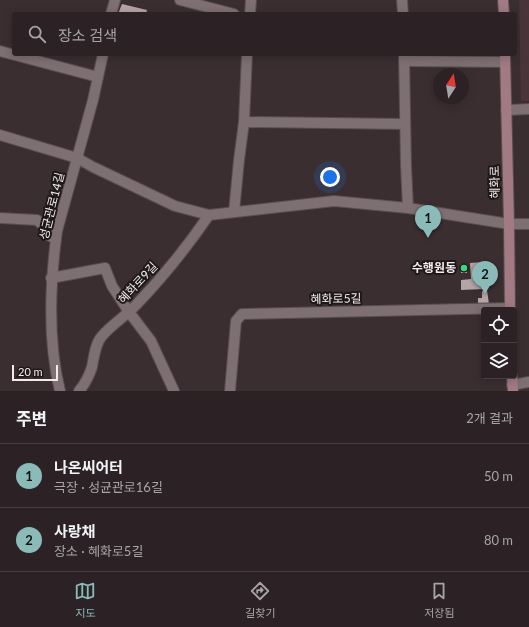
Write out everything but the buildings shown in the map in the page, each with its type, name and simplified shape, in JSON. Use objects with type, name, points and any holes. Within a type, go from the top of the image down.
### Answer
[{"type":"street","points":[[112,12],[114,0]]},
{"type":"street","points":[[180,0],[226,12]]},
{"type":"street","points":[[250,12],[251,0]]},
{"type":"street","points":[[402,0],[403,12]]},
{"type":"street","points":[[504,0],[504,12]]},
{"type":"street","points":[[0,51],[12,54]]},
{"type":"street","points":[[19,56],[98,77]]},
{"type":"street","name":"성균관로14길","points":[[60,391],[52,334],[51,278],[56,239],[103,56]]},
{"type":"street","points":[[234,212],[244,122],[247,56]]},
{"type":"street","points":[[408,208],[404,58],[505,58]]},
{"type":"street","name":"혜화로","points":[[505,58],[510,307]]},
{"type":"street","points":[[506,110],[529,109]]},
{"type":"street","points":[[244,122],[405,124]]},
{"type":"street","points":[[0,135],[77,158],[175,206],[209,215],[334,201],[408,208],[509,224],[529,224]]},
{"type":"street","name":"혜화로9길","points":[[79,391],[85,384],[91,369],[95,350],[101,336],[129,312],[150,291],[181,254],[209,215]]},
{"type":"street","points":[[0,218],[37,220],[45,227],[48,235],[56,239]]},
{"type":"street","points":[[51,278],[105,268],[112,286],[151,341],[174,391]]},
{"type":"street","name":"혜화로5길","points":[[230,391],[236,321],[242,314],[481,310]]},
{"type":"street","points":[[512,384],[529,382]]},
{"type":"shaded area","points":[[519,0],[529,0],[529,101],[521,101]]},
{"type":"place","name":"나온씨어터","points":[[428,238]]},
{"type":"place","name":"수행원동","points":[[464,268]]},
{"type":"place","name":"사랑채","points":[[485,294]]}]
